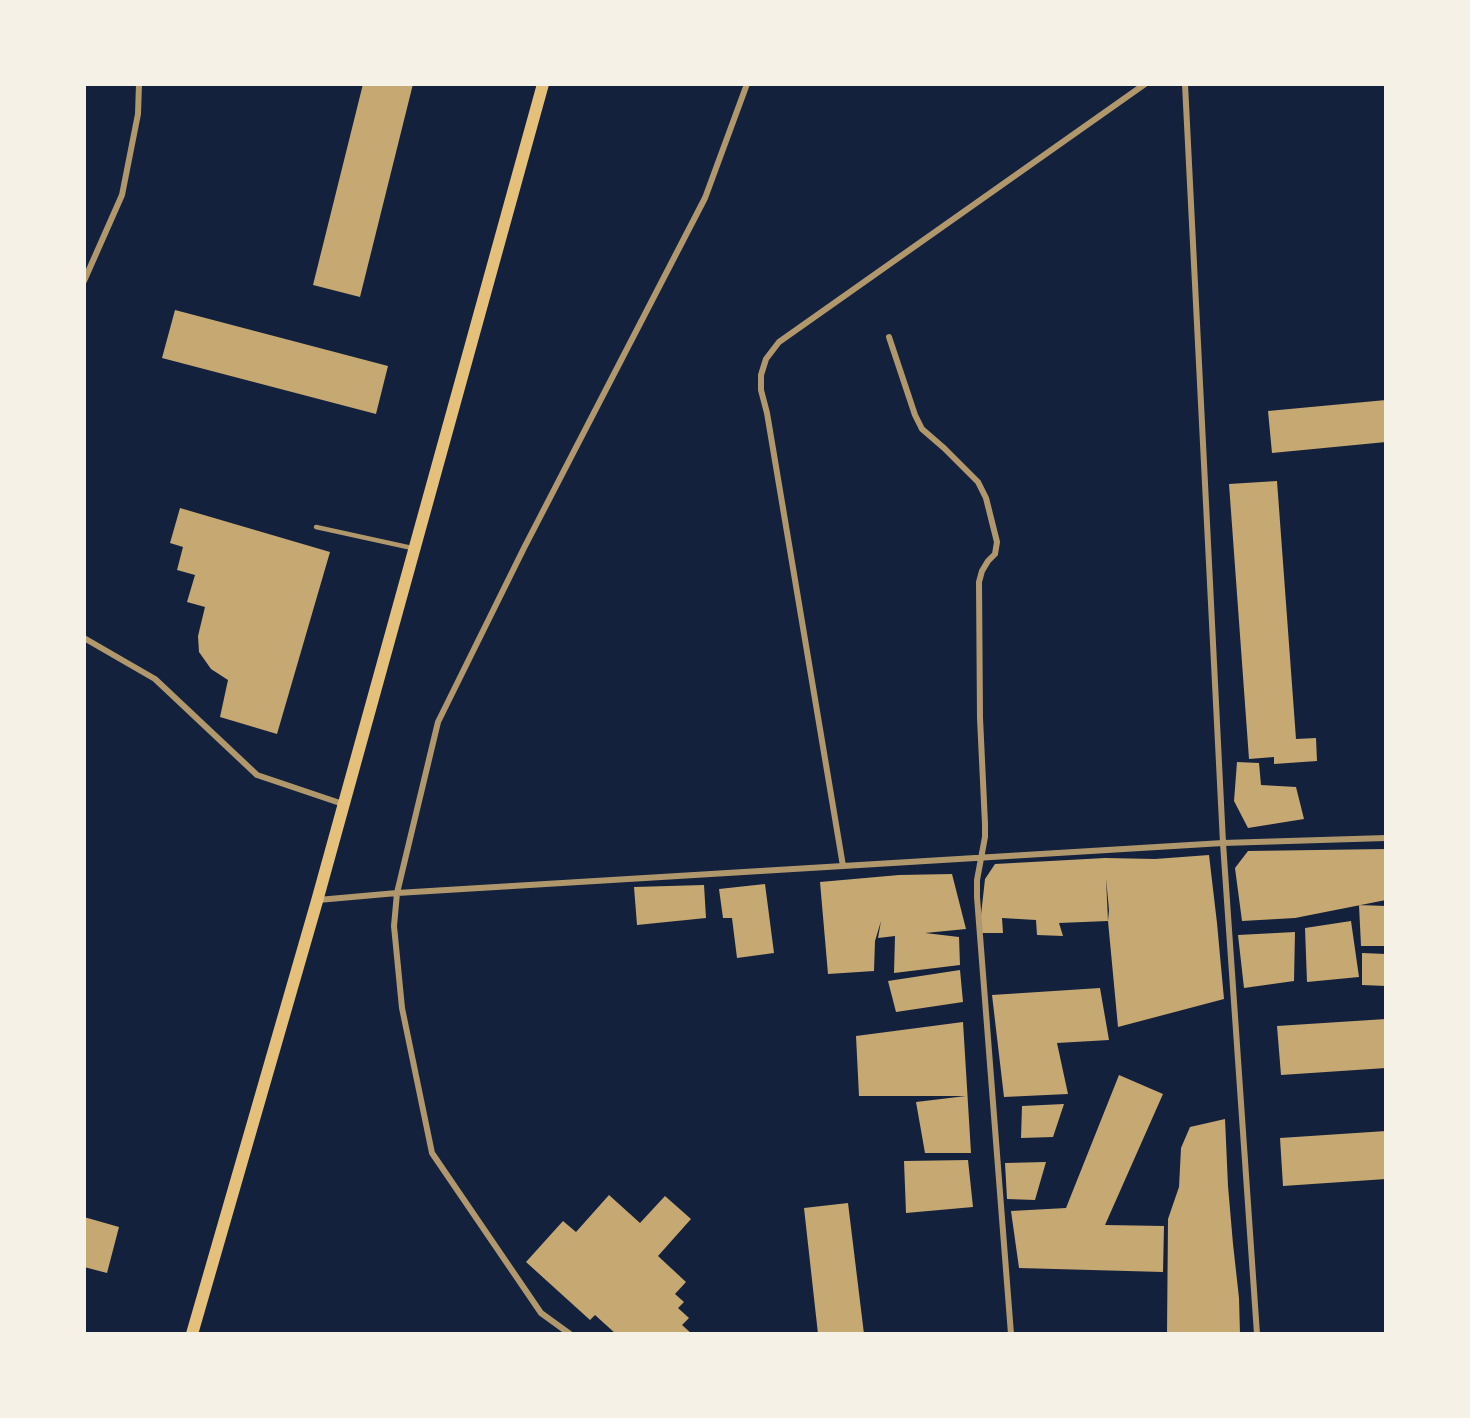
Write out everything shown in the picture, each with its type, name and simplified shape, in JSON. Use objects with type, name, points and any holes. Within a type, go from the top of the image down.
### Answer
[{"type":"main road","points":[[192,1334],[344,804],[543,84]]},
{"type":"street","points":[[84,280],[122,195],[138,114],[139,84]]},
{"type":"street","points":[[570,1334],[541,1313],[432,1153],[402,1008],[394,926],[397,893],[438,722],[524,548],[705,198],[747,84]]},
{"type":"street","points":[[843,866],[761,390],[760,375],[766,359],[779,342],[1144,84]]},
{"type":"street","points":[[1185,84],[1223,843],[1257,1334]]},
{"type":"street","points":[[889,337],[915,415],[922,429],[944,447],[978,482],[986,498],[997,542],[995,554],[982,571],[979,582],[980,718],[985,837],[980,858],[976,897],[1011,1334]]},
{"type":"street","points":[[84,639],[155,679],[257,775],[344,804]]},
{"type":"street","points":[[317,900],[397,893],[1223,843],[1386,838]]},
{"type":"lane","points":[[316,527],[415,549]]},
{"type":"building","points":[[363,84],[413,84],[360,297],[313,285]]},
{"type":"building","points":[[175,310],[388,366],[376,414],[162,358]]},
{"type":"building","points":[[1386,400],[1386,442],[1272,453],[1268,411]]},
{"type":"building","points":[[1277,481],[1296,739],[1316,738],[1317,761],[1274,764],[1274,757],[1249,759],[1229,484]]},
{"type":"building","points":[[180,508],[330,552],[277,734],[220,717],[228,680],[211,669],[199,652],[198,636],[205,607],[187,602],[195,575],[177,570],[183,547],[170,543]]},
{"type":"building","points":[[1237,762],[1259,763],[1261,785],[1296,787],[1304,819],[1248,828],[1234,801]]},
{"type":"building","points":[[1386,849],[1386,900],[1295,918],[1242,921],[1235,868],[1248,851]]},
{"type":"building","points":[[1209,855],[1224,999],[1118,1027],[1108,921],[1059,923],[1063,936],[1037,935],[1036,920],[1002,918],[1003,933],[979,933],[985,879],[995,864]],"holes":[[[1106,878],[1109,910],[1108,921]]]},
{"type":"building","points":[[952,874],[966,929],[925,933],[959,937],[960,965],[894,973],[895,936],[878,938],[881,921],[875,941],[874,971],[828,974],[820,882],[899,875]]},
{"type":"building","points":[[765,884],[774,953],[737,958],[732,918],[723,918],[719,889]]},
{"type":"building","points":[[704,885],[706,918],[637,925],[634,887]]},
{"type":"building","points":[[1359,905],[1386,906],[1386,946],[1361,946]]},
{"type":"building","points":[[1351,921],[1359,977],[1307,982],[1305,928]]},
{"type":"building","points":[[1295,932],[1294,981],[1244,988],[1238,935]]},
{"type":"building","points":[[1362,953],[1386,954],[1386,986],[1362,985]]},
{"type":"building","points":[[960,970],[963,1002],[896,1012],[888,981]]},
{"type":"building","points":[[1100,988],[1109,1040],[1057,1043],[1068,1094],[1004,1097],[992,995]]},
{"type":"building","points":[[1386,1019],[1386,1068],[1281,1075],[1277,1026]]},
{"type":"building","points":[[963,1022],[971,1153],[925,1153],[916,1102],[966,1096],[859,1096],[856,1036]]},
{"type":"building","points":[[1119,1075],[1163,1094],[1105,1225],[1164,1226],[1163,1272],[1019,1268],[1011,1211],[1066,1208]]},
{"type":"building","points":[[1064,1104],[1053,1137],[1021,1138],[1022,1106]]},
{"type":"building","points":[[1225,1119],[1240,1334],[1167,1334],[1168,1219],[1179,1187],[1181,1148],[1190,1127]]},
{"type":"building","points":[[1386,1131],[1386,1179],[1283,1186],[1280,1138]]},
{"type":"building","points":[[968,1160],[973,1207],[906,1213],[904,1161]]},
{"type":"building","points":[[1046,1162],[1035,1200],[1007,1199],[1005,1163]]},
{"type":"building","points":[[609,1195],[640,1223],[665,1196],[691,1219],[658,1256],[686,1282],[675,1294],[684,1302],[678,1308],[689,1318],[682,1325],[692,1334],[616,1334],[595,1315],[590,1320],[526,1262],[563,1221],[576,1232]]},
{"type":"building","points":[[848,1203],[864,1334],[818,1334],[804,1208]]},
{"type":"building","points":[[84,1217],[119,1227],[107,1273],[84,1267]]}]
